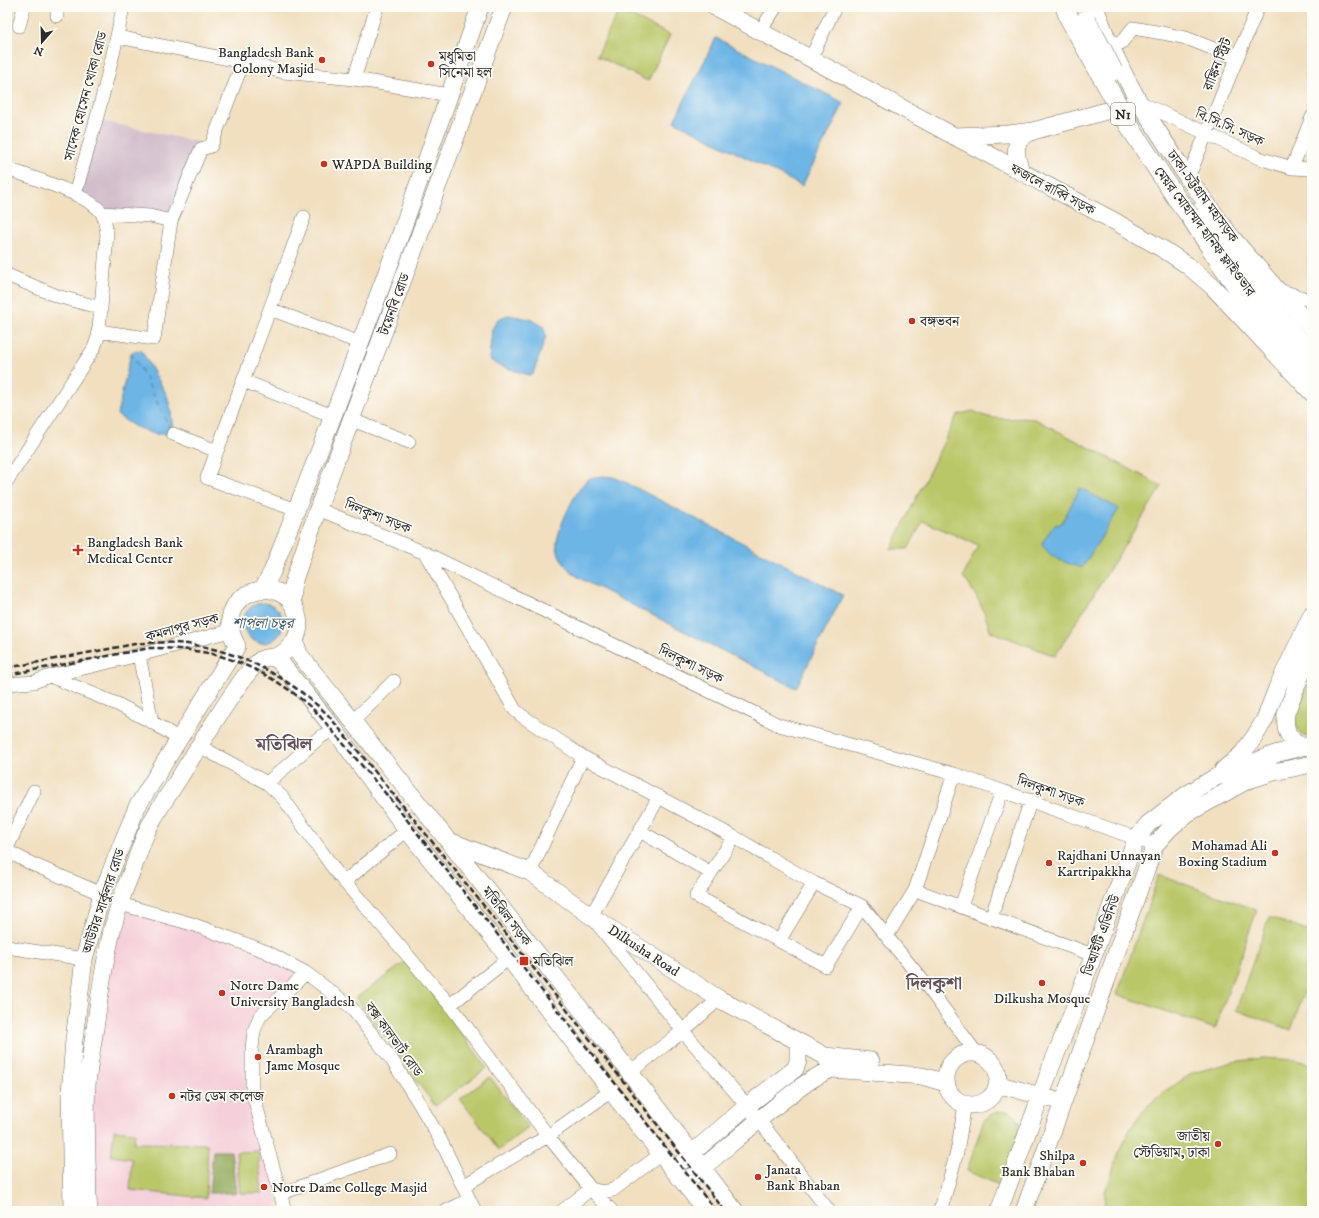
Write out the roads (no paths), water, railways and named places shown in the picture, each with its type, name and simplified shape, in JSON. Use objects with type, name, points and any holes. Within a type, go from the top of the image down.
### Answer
[{"type":"highway","name":"মেয়র মোহাম্মদ হানিফ ফ্লাইওভার","points":[[1065,7],[1069,18],[1133,132],[1177,199],[1196,213],[1212,231],[1277,316],[1312,353]]},
{"type":"highway","name":"মেয়র মোহাম্মদ হানিফ ফ্লাইওভার","points":[[1078,7],[1101,47],[1128,101],[1196,213],[1232,266],[1264,309],[1312,363]]},
{"type":"highway","points":[[1196,213],[1219,228],[1281,309],[1312,343]]},
{"type":"highway","points":[[1196,213],[1223,268],[1254,310],[1284,346],[1312,375]]},
{"type":"main road","name":"টয়েনবি রোড","points":[[265,584],[272,572],[333,416],[394,253],[480,7]]},
{"type":"main road","name":"টয়েনবি রোড","points":[[292,595],[294,580],[318,509],[504,7]]},
{"type":"main road","points":[[715,7],[760,31]]},
{"type":"main road","points":[[729,7],[760,31]]},
{"type":"main road","name":"ঢাকা-চট্টগ্রাম মহাসড়ক","points":[[1095,7],[1108,41],[1139,102],[1188,178],[1233,239],[1276,289],[1312,327]]},
{"type":"main road","name":"ফজলে রাব্বি সড়ক","points":[[760,31],[1142,237],[1187,265],[1213,287],[1312,393]]},
{"type":"main road","points":[[954,136],[1008,134],[1033,131],[1139,102]]},
{"type":"main road","points":[[1021,172],[1017,146],[1023,136],[1033,131]]},
{"type":"main road","points":[[230,631],[232,610],[238,601],[246,595],[265,584],[270,590],[285,596],[292,595],[299,620],[295,640],[290,647],[282,653],[268,658]]},
{"type":"main road","points":[[1214,778],[1242,754],[1255,736],[1312,614]]},
{"type":"main road","name":"আউটার সার্কুলার রোড","points":[[72,1211],[70,1093],[74,1040],[84,959],[102,894],[118,851],[138,807],[178,739],[237,646],[230,631]]},
{"type":"main road","name":"মতিঝিল সড়ক","points":[[295,640],[299,654],[630,1072],[735,1211]]},
{"type":"main road","name":"ডিআইটি এভিনিউ","points":[[1307,747],[1293,741],[1285,724],[1286,713],[1312,647]]},
{"type":"main road","name":"আউটার সার্কুলার রোড","points":[[89,1211],[87,1085],[104,964],[120,904],[150,825],[199,746],[252,667],[268,658]]},
{"type":"main road","name":"মতিঝিল সড়ক","points":[[268,658],[281,663],[334,729],[407,830],[509,958],[706,1211]]},
{"type":"main road","name":"ডিআইটি এভিনিউ","points":[[1024,1211],[1155,845],[1165,821],[1186,795],[1214,778],[1275,754],[1307,747]]},
{"type":"main road","name":"ডিআইটি এভিনিউ","points":[[999,1211],[1130,852],[1137,838],[1148,824],[1165,821],[1188,813],[1246,782],[1274,772],[1312,764]]},
{"type":"main road","name":"Dilkusha Road","points":[[448,841],[530,872],[592,916],[719,1000],[798,1042],[829,1063],[922,1076],[946,1076]]},
{"type":"main road","points":[[673,1169],[747,1106],[795,1069],[798,1061],[798,1042]]},
{"type":"main road","points":[[969,1053],[984,1056],[993,1065],[998,1076],[994,1092],[989,1099],[982,1103],[973,1105],[964,1104],[952,1096],[948,1090],[946,1076],[950,1064],[956,1058],[969,1053]]},
{"type":"main road","name":"Dilkusha Road","points":[[684,1183],[759,1120],[810,1080],[820,1074],[829,1063]]},
{"type":"main road","points":[[1051,1067],[1073,1074]]},
{"type":"main road","points":[[997,1084],[1063,1104]]},
{"type":"street","points":[[19,26],[24,7]]},
{"type":"street","name":"সাদেক হোসেন খোকা রোড","points":[[75,194],[97,120],[118,36],[123,7]]},
{"type":"street","points":[[354,79],[377,7]]},
{"type":"street","points":[[760,31],[776,7]]},
{"type":"street","points":[[811,58],[835,7]]},
{"type":"street","points":[[1058,7],[1084,62],[1110,109]]},
{"type":"street","name":"রাঙ্কিন স্ট্রিট","points":[[1188,178],[1258,7]]},
{"type":"street","points":[[1108,41],[1121,43],[1133,28],[1186,38],[1237,58]]},
{"type":"street","points":[[118,36],[243,62],[283,72],[354,79],[449,95]]},
{"type":"street","points":[[98,331],[154,340],[172,221],[201,149],[211,146],[243,62]]},
{"type":"street","name":"বি.সি.সি. সড়ক","points":[[1139,102],[1259,158],[1292,168],[1312,169]]},
{"type":"street","points":[[1292,168],[1312,117]]},
{"type":"street","points":[[7,168],[75,194],[90,203],[102,213],[107,234],[101,308],[94,348],[7,481]]},
{"type":"street","points":[[102,213],[150,216],[172,221]]},
{"type":"street","points":[[296,510],[207,478],[304,217]]},
{"type":"street","points":[[7,275],[57,296],[101,308]]},
{"type":"street","points":[[1276,289],[1312,301]]},
{"type":"street","points":[[270,309],[360,343]]},
{"type":"street","points":[[243,381],[333,416]]},
{"type":"street","points":[[352,420],[409,442]]},
{"type":"street","points":[[173,434],[217,451]]},
{"type":"street","name":"দিলকুশা সড়ক","points":[[318,509],[425,553],[779,726],[954,774],[1155,845]]},
{"type":"street","points":[[425,553],[515,710],[583,756],[814,883],[862,906],[927,986],[977,1054]]},
{"type":"street","name":"কমলাপুর সড়ক","points":[[152,722],[139,655],[230,631]]},
{"type":"street","points":[[7,684],[34,682],[50,676],[139,655]]},
{"type":"street","points":[[50,676],[117,704],[152,722],[178,739]]},
{"type":"street","points":[[353,721],[394,681]]},
{"type":"street","points":[[267,783],[319,738],[334,729]]},
{"type":"street","points":[[199,746],[267,783],[283,798],[344,882],[450,1005],[548,1136],[591,1189],[612,1211]]},
{"type":"street","points":[[530,872],[583,756]]},
{"type":"street","points":[[887,936],[915,890],[954,774]]},
{"type":"street","points":[[7,848],[34,791]]},
{"type":"street","points":[[961,906],[1002,791]]},
{"type":"street","points":[[659,797],[592,916],[683,1031],[759,1120],[829,1211]]},
{"type":"street","points":[[991,918],[1031,800]]},
{"type":"street","points":[[344,882],[407,830]]},
{"type":"street","points":[[640,831],[711,873]]},
{"type":"street","points":[[734,838],[696,896],[826,966],[862,906]]},
{"type":"street","points":[[7,851],[32,864],[102,894]]},
{"type":"street","points":[[780,941],[814,883]]},
{"type":"street","points":[[915,890],[1093,956]]},
{"type":"street","name":"বক্স কালভার্ট রোড","points":[[120,904],[192,924],[267,952],[306,973],[351,1007],[392,1060],[423,1109],[441,1141],[472,1206]]},
{"type":"street","points":[[7,947],[84,959]]},
{"type":"street","points":[[450,1005],[509,958]]},
{"type":"street","points":[[284,1211],[252,1090],[252,1048],[254,1031],[260,1016],[306,973]]},
{"type":"street","points":[[630,1072],[683,1031],[719,1000]]},
{"type":"street","points":[[463,1186],[548,1136],[611,1090]]},
{"type":"street","points":[[939,1211],[957,1152],[964,1104]]},
{"type":"street","points":[[280,1194],[390,1154]]},
{"type":"street","points":[[591,1189],[602,1192],[613,1190],[661,1154]]},
{"type":"street","points":[[562,1211],[591,1189]]},
{"type":"street","points":[[446,1211],[472,1206]]},
{"type":"water","points":[[716,38],[844,103],[802,186],[674,121]]},
{"type":"water","points":[[508,315],[530,319],[543,326],[546,336],[533,374],[529,375],[497,365],[489,359],[492,329],[498,319]]},
{"type":"water","points":[[141,350],[167,395],[171,412],[173,434],[154,434],[134,426],[117,415],[131,353]]},
{"type":"water","points":[[602,476],[613,477],[623,481],[843,595],[796,688],[581,579],[569,569],[558,552],[557,540],[559,531],[573,499],[585,482],[590,478]]},
{"type":"water","points":[[1080,488],[1119,509],[1082,568],[1054,557],[1045,549],[1042,543],[1054,525],[1061,524]]},
{"type":"water","name":"শাপলা চত্বর","points":[[263,603],[277,609],[283,623],[277,637],[263,643],[249,637],[243,623],[249,609]]},
{"type":"railway","points":[[7,668],[135,644],[162,642],[189,644],[214,649],[239,657],[263,668],[308,697],[328,715],[429,838],[725,1211]]},
{"type":"railway","points":[[7,675],[150,648],[176,649],[218,655],[250,667],[294,693],[319,715],[392,801],[716,1211]]},
{"type":"place","name":"Bangladesh Bank Colony Masjid","points":[[322,60]]},
{"type":"place","name":"মধুমিতা সিনেমা হল","points":[[431,64]]},
{"type":"place","name":"WAPDA Building","points":[[324,164]]},
{"type":"place","name":"বঙ্গভবন","points":[[912,321]]},
{"type":"place","name":"Bangladesh Bank Medical Center","points":[[78,550]]},
{"type":"place","name":"Mohamad Ali Boxing Stadium","points":[[1275,853]]},
{"type":"place","name":"Rajdhani Unnayan Kartripakkha","points":[[1049,863]]},
{"type":"place","name":"মতিঝিল","points":[[524,961]]},
{"type":"place","name":"Dilkusha Mosque","points":[[1042,983]]},
{"type":"place","name":"Notre Dame University Bangladesh","points":[[222,993]]},
{"type":"place","name":"Arambagh Jame Mosque","points":[[258,1057]]},
{"type":"place","name":"নটর ডেম কলেজ","points":[[172,1096]]},
{"type":"place","name":"জাতীয় স্টেডিয়াম, ঢাকা","points":[[1218,1144]]},
{"type":"place","name":"Shilpa Bank Bhaban","points":[[1083,1163]]},
{"type":"place","name":"Janata Bank Bhaban","points":[[758,1177]]},
{"type":"place","name":"Notre Dame College Masjid","points":[[264,1187]]},
{"type":"district","name":"মতিঝিল","points":[[284,744]]},
{"type":"district","name":"দিলকুশা","points":[[934,983]]}]
